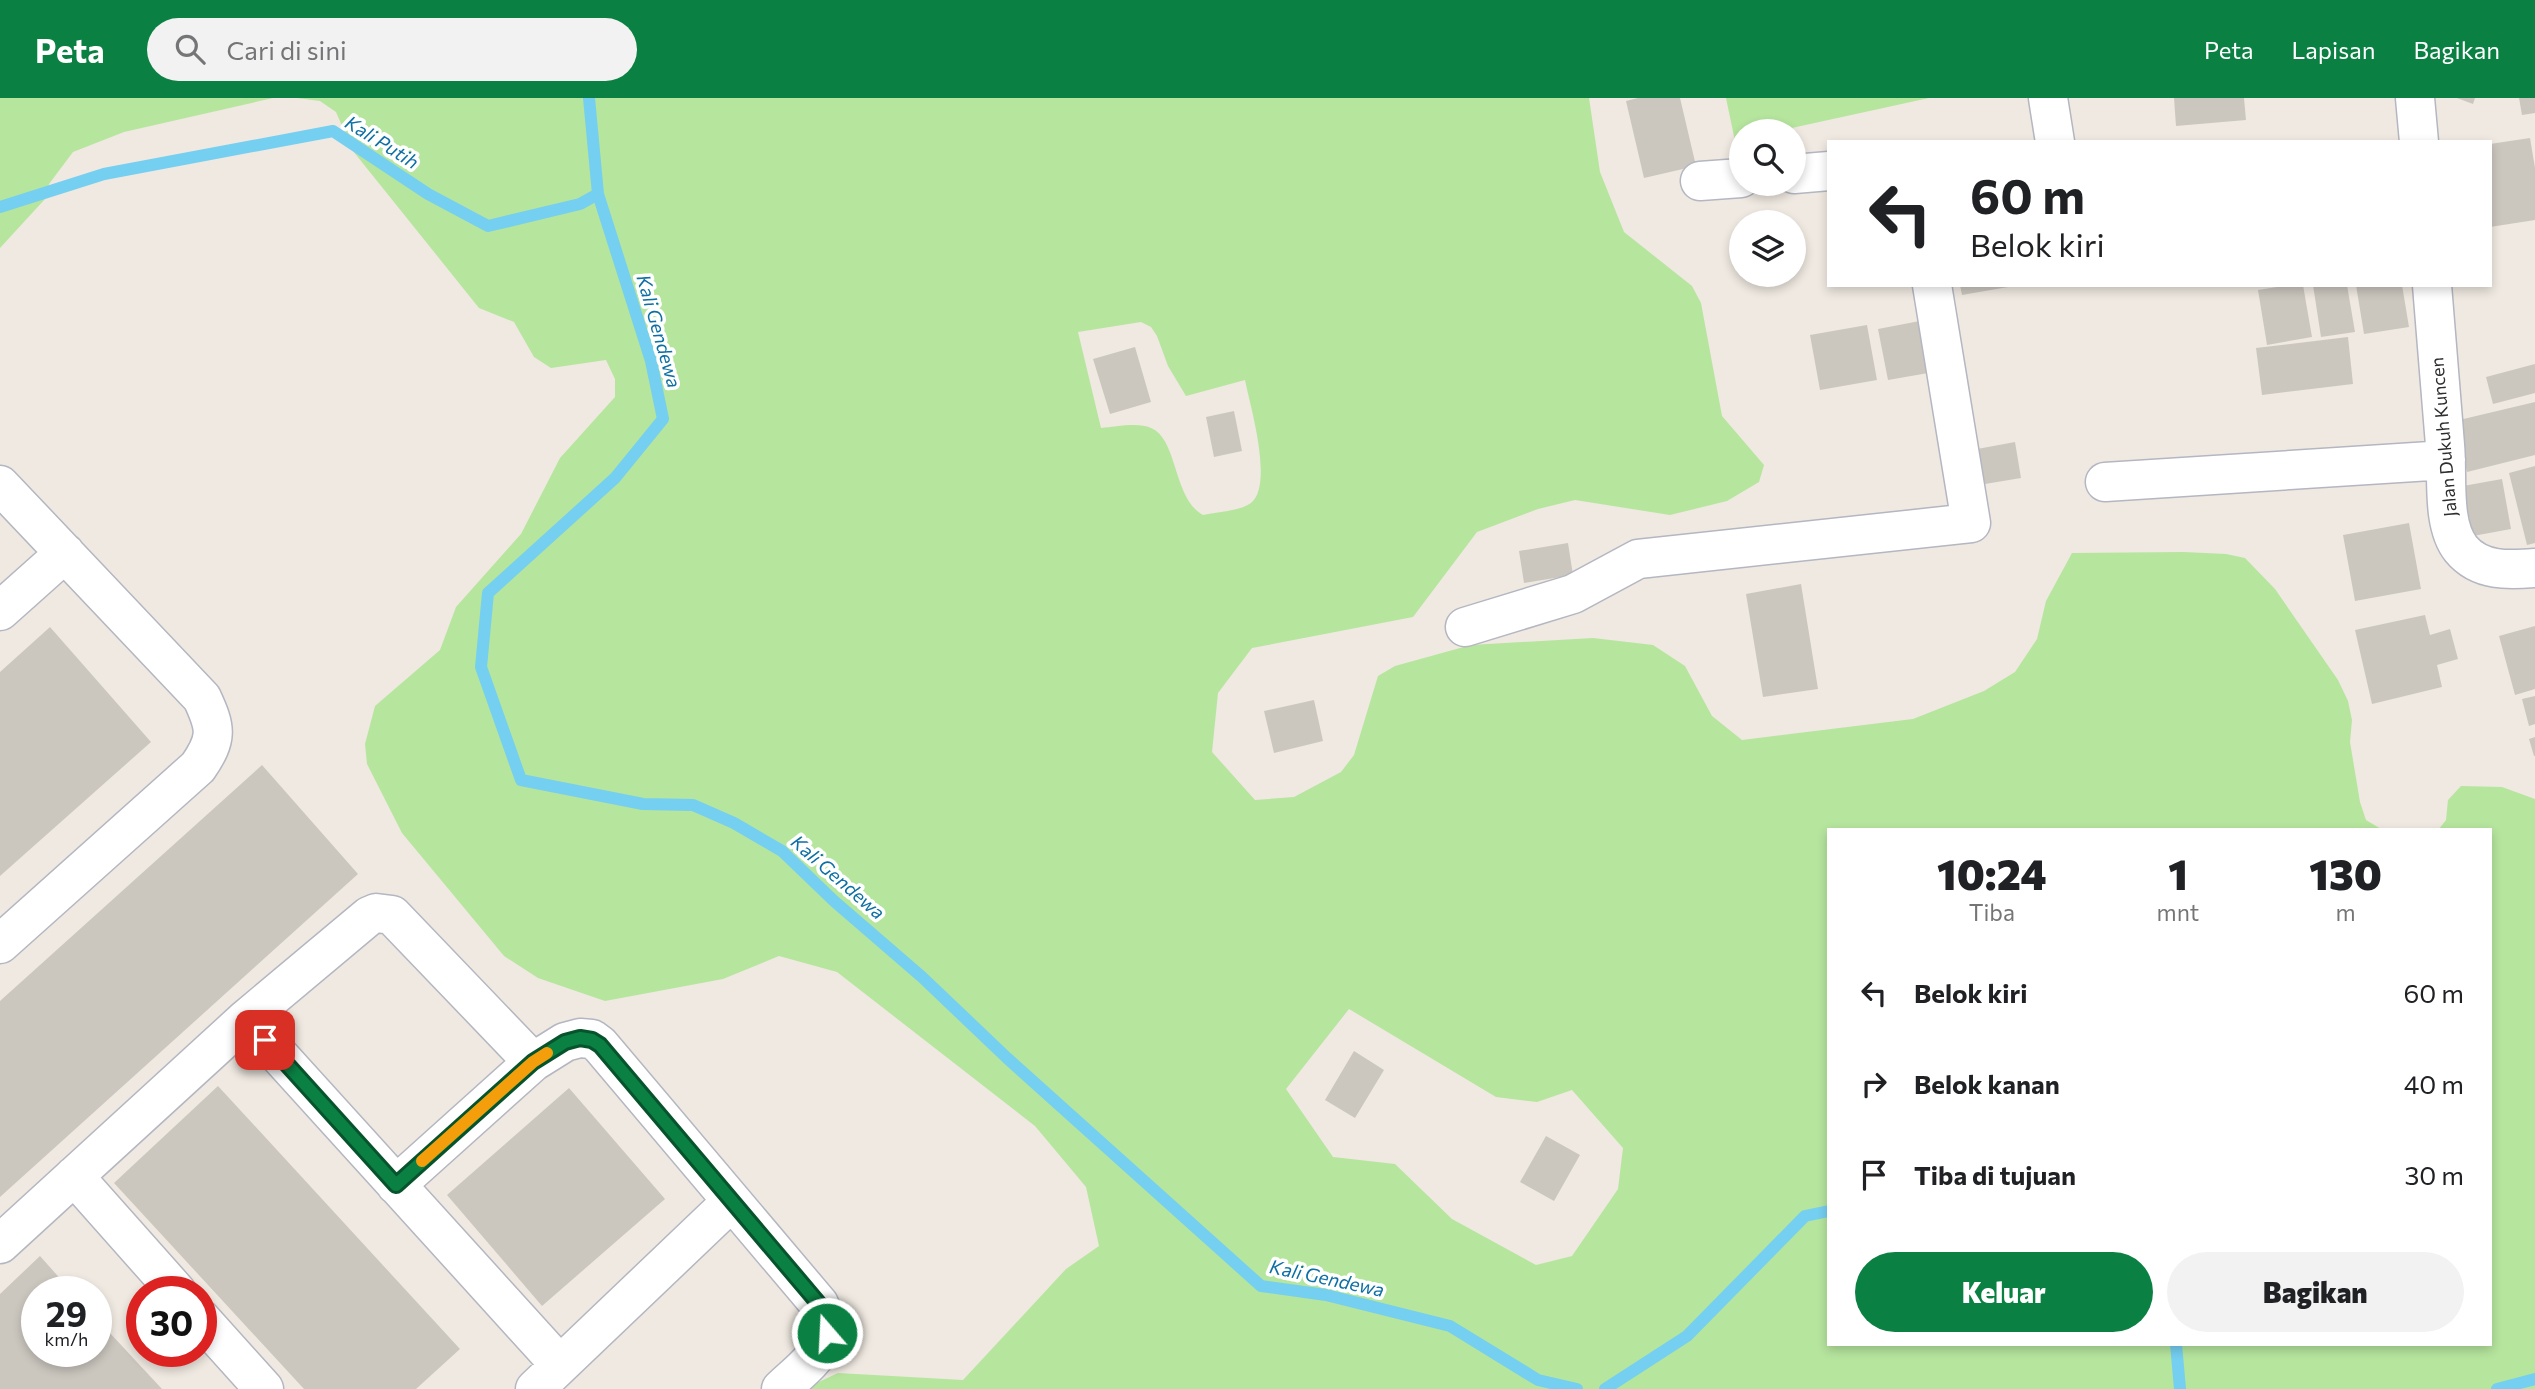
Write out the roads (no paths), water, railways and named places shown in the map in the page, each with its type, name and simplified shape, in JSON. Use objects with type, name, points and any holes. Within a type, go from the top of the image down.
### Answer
[{"type":"street","points":[[2048,98],[2054,140]]},
{"type":"street","points":[[2415,98],[2419,140]]},
{"type":"street","points":[[1806,173],[1827,171]]},
{"type":"street","points":[[1700,181],[1729,179]]},
{"type":"street","points":[[1465,627],[1573,594],[1638,559],[1971,523],[1932,287]]},
{"type":"street","name":"Jalan Dukuh Kuncen","points":[[2432,287],[2446,460],[2445,495],[2450,523],[2460,548],[2477,562],[2495,569],[2535,568]]},
{"type":"street","points":[[2105,482],[2446,460]]},
{"type":"street","points":[[0,485],[202,698],[211,718],[214,735],[209,750],[198,766],[0,944]]},
{"type":"street","points":[[0,611],[65,553]]},
{"type":"street","points":[[0,1244],[246,1019],[369,916],[384,913],[392,915],[533,1062]]},
{"type":"street","points":[[246,1019],[396,1185],[547,1377],[732,1202]]},
{"type":"street","points":[[396,1185],[533,1062],[565,1042],[580,1038],[592,1040],[600,1045],[819,1304],[826,1318],[827,1333],[821,1349],[781,1389]]},
{"type":"street","points":[[74,1177],[163,1276]]},
{"type":"street","points":[[217,1337],[264,1389]]},
{"type":"waterway","name":"Kali Putih","points":[[0,207],[104,174],[333,131],[428,194],[488,226],[580,204],[598,194],[589,98]]},
{"type":"waterway","name":"Kali Gendewa","points":[[598,194],[651,361],[663,419],[615,478],[488,593],[481,667],[521,780],[643,804],[693,805],[734,823],[782,851],[1261,1286],[1326,1295],[1450,1326],[1538,1380],[1577,1389]]},
{"type":"waterway","name":"Kali Gendewa","points":[[1605,1389],[1687,1336],[1805,1216],[1827,1211]]},
{"type":"waterway","name":"Kali Gendewa","points":[[2176,1346],[2180,1389]]},
{"type":"waterway","name":"Kali Gendewa","points":[[2497,1389],[2535,1379]]}]
